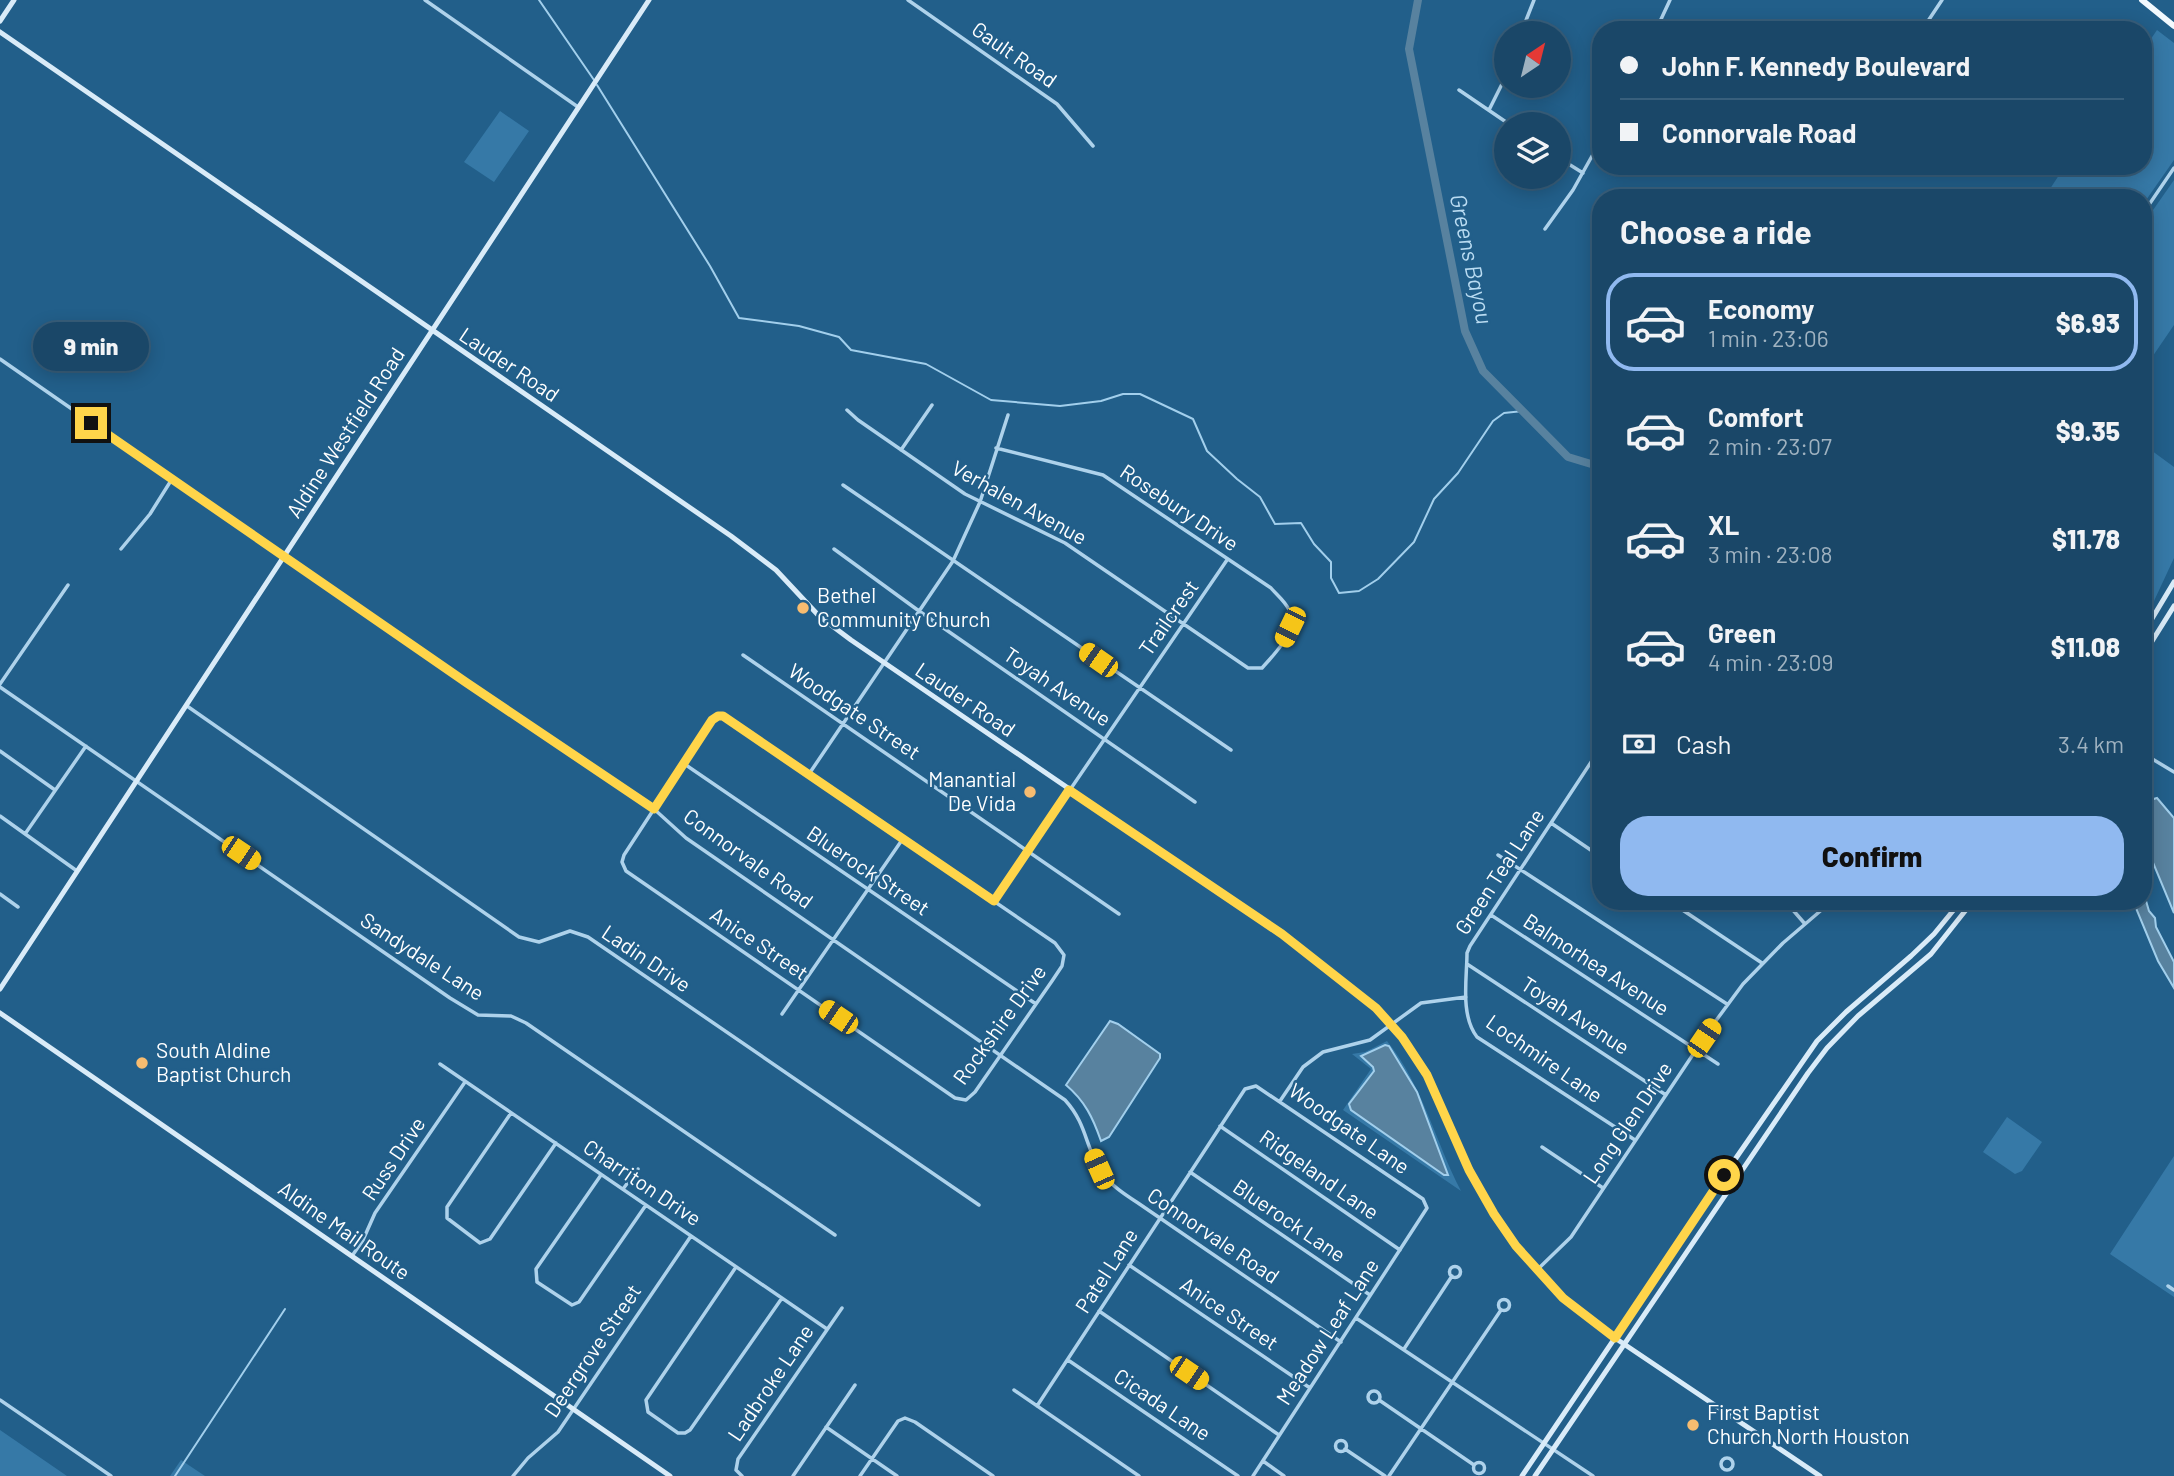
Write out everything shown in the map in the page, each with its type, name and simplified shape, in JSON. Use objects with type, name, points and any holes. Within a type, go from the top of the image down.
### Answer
[{"type":"main road","points":[[0,21],[14,0]]},
{"type":"main road","name":"Aldine Westfield Road","points":[[0,989],[649,0]]},
{"type":"main road","points":[[2142,0],[2174,26]]},
{"type":"main road","name":"Lauder Road","points":[[0,32],[762,558],[819,616],[883,663],[1282,934],[1361,996],[1392,1025],[1427,1075],[1481,1194],[1516,1246],[1537,1270],[1574,1308],[1615,1338],[1820,1476]]},
{"type":"main road","points":[[2152,619],[2174,582]]},
{"type":"main road","points":[[2152,641],[2174,606]]},
{"type":"main road","points":[[1522,1476],[1817,1041],[1846,1012],[1894,972],[1953,910]]},
{"type":"main road","points":[[1535,1476],[1827,1048],[1858,1016],[1935,950],[1966,910]]},
{"type":"main road","points":[[1926,941],[1935,950]]},
{"type":"main road","name":"Aldine Mail Route","points":[[0,1013],[670,1476]]},
{"type":"main road","points":[[1700,1211],[1709,1218]]},
{"type":"street","points":[[425,0],[578,107]]},
{"type":"street","name":"Gault Road","points":[[908,0],[1049,98],[1063,110],[1093,146]]},
{"type":"street","points":[[1526,21],[1534,0]]},
{"type":"street","points":[[1660,21],[1670,0]]},
{"type":"street","points":[[1928,21],[1942,0]]},
{"type":"street","points":[[1460,90],[1494,114]]},
{"type":"street","points":[[1489,110],[1495,98]]},
{"type":"street","points":[[1545,229],[1592,156]]},
{"type":"street","points":[[1571,166],[1583,173]]},
{"type":"street","points":[[2152,200],[2174,168]]},
{"type":"street","name":"Connorvale Road","points":[[0,359],[467,683],[654,809],[686,838],[1066,1100],[1083,1125],[1099,1169],[1109,1181],[1341,1342]]},
{"type":"street","points":[[901,450],[932,405]]},
{"type":"street","name":"Verhalen Avenue","points":[[847,410],[979,502],[1065,543],[1248,668]]},
{"type":"street","points":[[809,774],[953,561],[979,502],[1008,415]]},
{"type":"street","name":"Rosebury Drive","points":[[996,448],[1103,475],[1270,588],[1289,609],[1290,627],[1284,641],[1262,668],[1248,668]]},
{"type":"street","points":[[121,549],[150,513],[172,479]]},
{"type":"street","points":[[843,485],[1231,750]]},
{"type":"street","name":"Toyah Avenue","points":[[834,549],[1195,802]]},
{"type":"street","name":"Trailcrest","points":[[994,901],[1227,560]]},
{"type":"street","points":[[0,686],[68,585]]},
{"type":"street","name":"Woodgate Street","points":[[743,656],[1119,914]]},
{"type":"street","name":"Sandydale Lane","points":[[0,686],[450,998],[478,1015],[510,1016],[526,1023],[835,1235]]},
{"type":"street","name":"Ladin Drive","points":[[185,705],[519,936],[539,942],[570,930],[587,937],[979,1205]]},
{"type":"street","points":[[654,809],[712,720],[718,716],[727,719],[994,901]]},
{"type":"street","points":[[25,834],[86,746]]},
{"type":"street","points":[[0,751],[55,790]]},
{"type":"street","points":[[2152,756],[2155,759]]},
{"type":"street","points":[[2152,758],[2174,772]]},
{"type":"street","name":"Green Teal Lane","points":[[1471,1027],[1466,997],[1470,946],[1592,761]]},
{"type":"street","name":"Bluerock Street","points":[[683,764],[1036,1004]]},
{"type":"street","name":"Anice Street","points":[[654,809],[627,850],[622,862],[626,871],[955,1098],[964,1100]]},
{"type":"street","points":[[0,816],[77,870]]},
{"type":"street","points":[[1551,824],[1592,851]]},
{"type":"street","points":[[782,1014],[903,839]]},
{"type":"street","points":[[1499,855],[1727,1004]]},
{"type":"street","points":[[0,894],[18,907]]},
{"type":"street","name":"Rockshire Drive","points":[[964,1100],[975,1092],[1001,1055],[1062,966],[1064,955],[1055,943],[994,901]]},
{"type":"street","points":[[1682,910],[1762,963]]},
{"type":"street","points":[[1793,910],[1805,924]]},
{"type":"street","name":"Long Glen Drive","points":[[1537,1270],[1571,1237],[1727,1004],[1762,963],[1821,910]]},
{"type":"street","name":"Balmorhea Avenue","points":[[1491,915],[1718,1064]]},
{"type":"street","name":"Toyah Avenue","points":[[1467,964],[1666,1095]]},
{"type":"street","points":[[1280,1101],[1303,1068],[1316,1056],[1336,1047],[1370,1040],[1421,1003],[1466,997]]},
{"type":"street","name":"Lochmire Lane","points":[[1471,1027],[1477,1037],[1635,1140]]},
{"type":"street","name":"Charriton Drive","points":[[440,1064],[827,1329]]},
{"type":"street","name":"Russ Drive","points":[[352,1256],[363,1240],[375,1213],[465,1081]]},
{"type":"street","name":"Woodgate Lane","points":[[1252,1085],[1260,1087],[1426,1203]]},
{"type":"street","name":"Patel Lane","points":[[1037,1406],[1245,1088],[1252,1085]]},
{"type":"street","points":[[511,1112],[447,1207],[447,1218],[464,1232],[480,1242],[490,1239],[556,1143]]},
{"type":"street","name":"Ridgeland Lane","points":[[1220,1126],[1401,1250]]},
{"type":"street","points":[[1542,1147],[1602,1188]]},
{"type":"street","points":[[623,1189],[638,1169]]},
{"type":"street","name":"Bluerock Lane","points":[[1190,1172],[1371,1296]]},
{"type":"street","points":[[601,1174],[536,1269],[537,1282],[555,1295],[572,1305],[579,1302],[646,1205]]},
{"type":"street","name":"Meadow Leaf Lane","points":[[1253,1476],[1401,1250],[1425,1212],[1426,1203]]},
{"type":"street","name":"Deergrove Street","points":[[513,1476],[528,1458],[558,1432],[691,1236]]},
{"type":"street","name":"Anice Street","points":[[1129,1265],[1310,1388]]},
{"type":"street","points":[[736,1267],[646,1400],[648,1412],[663,1423],[680,1434],[690,1430],[782,1297]]},
{"type":"street","points":[[1404,1349],[1451,1276]]},
{"type":"street","points":[[2168,1286],[2174,1290]]},
{"type":"street","name":"Ladbroke Lane","points":[[742,1476],[736,1470],[738,1459],[842,1308]]},
{"type":"street","points":[[1345,1449],[1387,1476],[1501,1310]]},
{"type":"street","points":[[1099,1311],[1280,1435]]},
{"type":"street","points":[[1356,1318],[1593,1476]]},
{"type":"street","name":"Cicada Lane","points":[[1068,1360],[1238,1476]]},
{"type":"street","points":[[793,1476],[855,1385]]},
{"type":"street","points":[[1014,1390],[1139,1476]]},
{"type":"street","points":[[0,1400],[111,1476]]},
{"type":"street","points":[[1379,1400],[1474,1465]]},
{"type":"street","points":[[860,1476],[898,1421],[905,1418],[915,1422],[993,1476]]},
{"type":"street","points":[[826,1427],[897,1476]]},
{"type":"street","points":[[1262,1461],[1284,1476]]},
{"type":"street","points":[[1578,1476],[1583,1469]]},
{"type":"street","points":[[1719,1476],[1724,1469]]},
{"type":"shaded area","points":[[2157,30],[2174,43],[2174,160],[2152,192],[2152,189],[2050,189],[2059,175],[2152,175],[2152,37]]},
{"type":"shaded area","points":[[500,111],[529,131],[494,182],[464,162]]},
{"type":"shaded area","points":[[2174,180],[2174,325],[2152,357],[2152,212]]},
{"type":"shaded area","points":[[2152,451],[2174,467],[2174,558],[2152,604]]},
{"type":"shaded area","points":[[2157,798],[2174,818],[2174,913],[2152,860],[2152,800]]},
{"type":"shaded area","points":[[2137,910],[2149,910],[2155,918],[2156,927],[2174,962],[2174,988],[2158,961]]},
{"type":"shaded area","points":[[1110,1021],[1160,1054],[1160,1058],[1109,1137],[1101,1141],[1088,1110],[1066,1085]]},
{"type":"shaded area","points":[[1387,1041],[1410,1076],[1461,1191],[1343,1110],[1371,1069],[1352,1054],[1365,1052]]},
{"type":"shaded area","points":[[1385,1045],[1389,1046],[1417,1092],[1448,1175],[1444,1175],[1351,1110],[1349,1104],[1374,1071],[1361,1056]]},
{"type":"shaded area","points":[[2007,1117],[2042,1142],[2022,1171],[2015,1174],[1983,1152]]},
{"type":"shaded area","points":[[2174,1156],[2174,1297],[2110,1254]]},
{"type":"shaded area","points":[[0,1430],[67,1476],[0,1476]]},
{"type":"shaded area","points":[[181,1460],[205,1476],[170,1476]]},
{"type":"waterway","points":[[539,0],[594,80]]},
{"type":"waterway","name":"Greens Bayou","points":[[1418,0],[1409,49],[1465,331],[1483,371],[1568,457],[1592,464]]},
{"type":"waterway","points":[[597,85],[710,266],[739,318],[799,326],[839,337],[851,350],[926,364],[991,400],[1060,406],[1101,401],[1123,394],[1140,394],[1193,419],[1207,451],[1260,497],[1275,524],[1301,523],[1314,544],[1331,562],[1331,578],[1339,593],[1359,591],[1378,579],[1414,542],[1434,499],[1458,473],[1493,421],[1504,413],[1523,411]]},
{"type":"waterway","points":[[175,1476],[285,1309]]},
{"type":"place","name":"Bethel Community Church","points":[[803,608]]},
{"type":"place","name":"Manantial De Vida","points":[[1030,792]]},
{"type":"place","name":"South Aldine Baptist Church","points":[[142,1063]]},
{"type":"place","name":"First Baptist Church North Houston","points":[[1693,1425]]},
{"type":"route","points":[[91,423],[654,809],[712,720],[723,716],[994,901],[1069,790],[1282,934],[1376,1008],[1416,1056],[1481,1194],[1516,1246],[1563,1298],[1615,1338],[1724,1175]]}]
